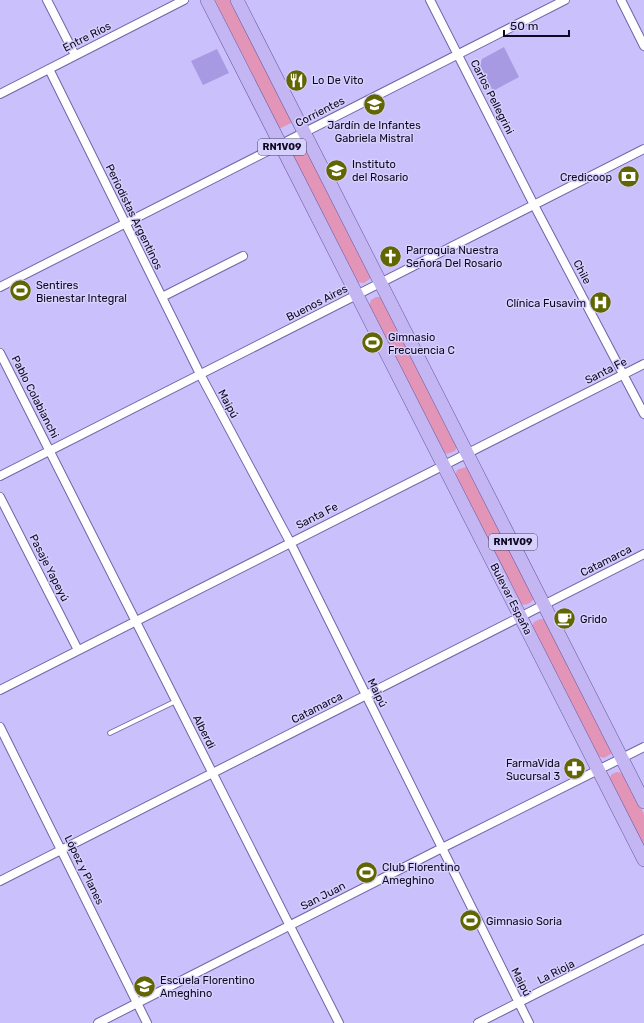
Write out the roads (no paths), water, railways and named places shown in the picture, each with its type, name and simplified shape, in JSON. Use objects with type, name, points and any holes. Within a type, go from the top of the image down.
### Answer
[{"type":"main road","name":"RN1V09","points":[[207,0],[357,294]]},
{"type":"main road","name":"RN1V09","points":[[237,0],[644,802]]},
{"type":"main road","name":"Bulevar España","points":[[357,294],[644,860]]},
{"type":"street","points":[[47,0],[75,56]]},
{"type":"street","name":"Entre Ríos","points":[[0,94],[184,0]]},
{"type":"street","name":"Carlos Pellegrini","points":[[430,0],[534,205]]},
{"type":"street","name":"Corrientes","points":[[0,287],[565,0]]},
{"type":"street","points":[[621,0],[644,46]]},
{"type":"street","name":"Periodistas Argentinos","points":[[49,69],[200,374]]},
{"type":"street","name":"Buenos Aires","points":[[0,476],[644,149]]},
{"type":"street","name":"Chile","points":[[534,205],[644,414]]},
{"type":"street","points":[[162,297],[243,256]]},
{"type":"street","name":"Pablo Colabianchi","points":[[0,353],[50,451]]},
{"type":"street","name":"Santa Fe","points":[[0,690],[644,364]]},
{"type":"street","name":"Maipú","points":[[200,374],[290,542],[529,1023]]},
{"type":"street","name":"Alberdi","points":[[50,451],[339,1023]]},
{"type":"street","name":"Pasaje Yapeyú","points":[[0,497],[78,650]]},
{"type":"street","name":"Catamarca","points":[[0,881],[644,554]]},
{"type":"street","name":"López y Planes","points":[[0,727],[147,1023]]},
{"type":"street","name":"San Juan","points":[[98,1023],[442,848],[644,748]]},
{"type":"street","name":"La Rioja","points":[[478,1023],[644,940]]},
{"type":"lane","points":[[110,733],[176,701]]},
{"type":"place","name":"Lo De Vito","points":[[297,80]]},
{"type":"place","name":"Jardín de Infantes Gabriela Mistral","points":[[374,105]]},
{"type":"place","name":"Instituto del Rosario","points":[[337,170]]},
{"type":"place","name":"Credicoop","points":[[628,177]]},
{"type":"place","name":"Parroquia Nuestra Señora Del Rosario","points":[[390,256]]},
{"type":"place","name":"Sentires Bienestar Integral","points":[[21,291]]},
{"type":"place","name":"Clínica Fusavim","points":[[601,303]]},
{"type":"place","name":"Gimnasio Frecuencia C","points":[[373,343]]},
{"type":"place","name":"Grido","points":[[565,619]]},
{"type":"place","name":"FarmaVida Sucursal 3","points":[[575,769]]},
{"type":"place","name":"Club Florentino Ameghino","points":[[367,873]]},
{"type":"place","name":"Gimnasio Soria","points":[[470,921]]},
{"type":"place","name":"Escuela Florentino Ameghino","points":[[145,986]]}]
